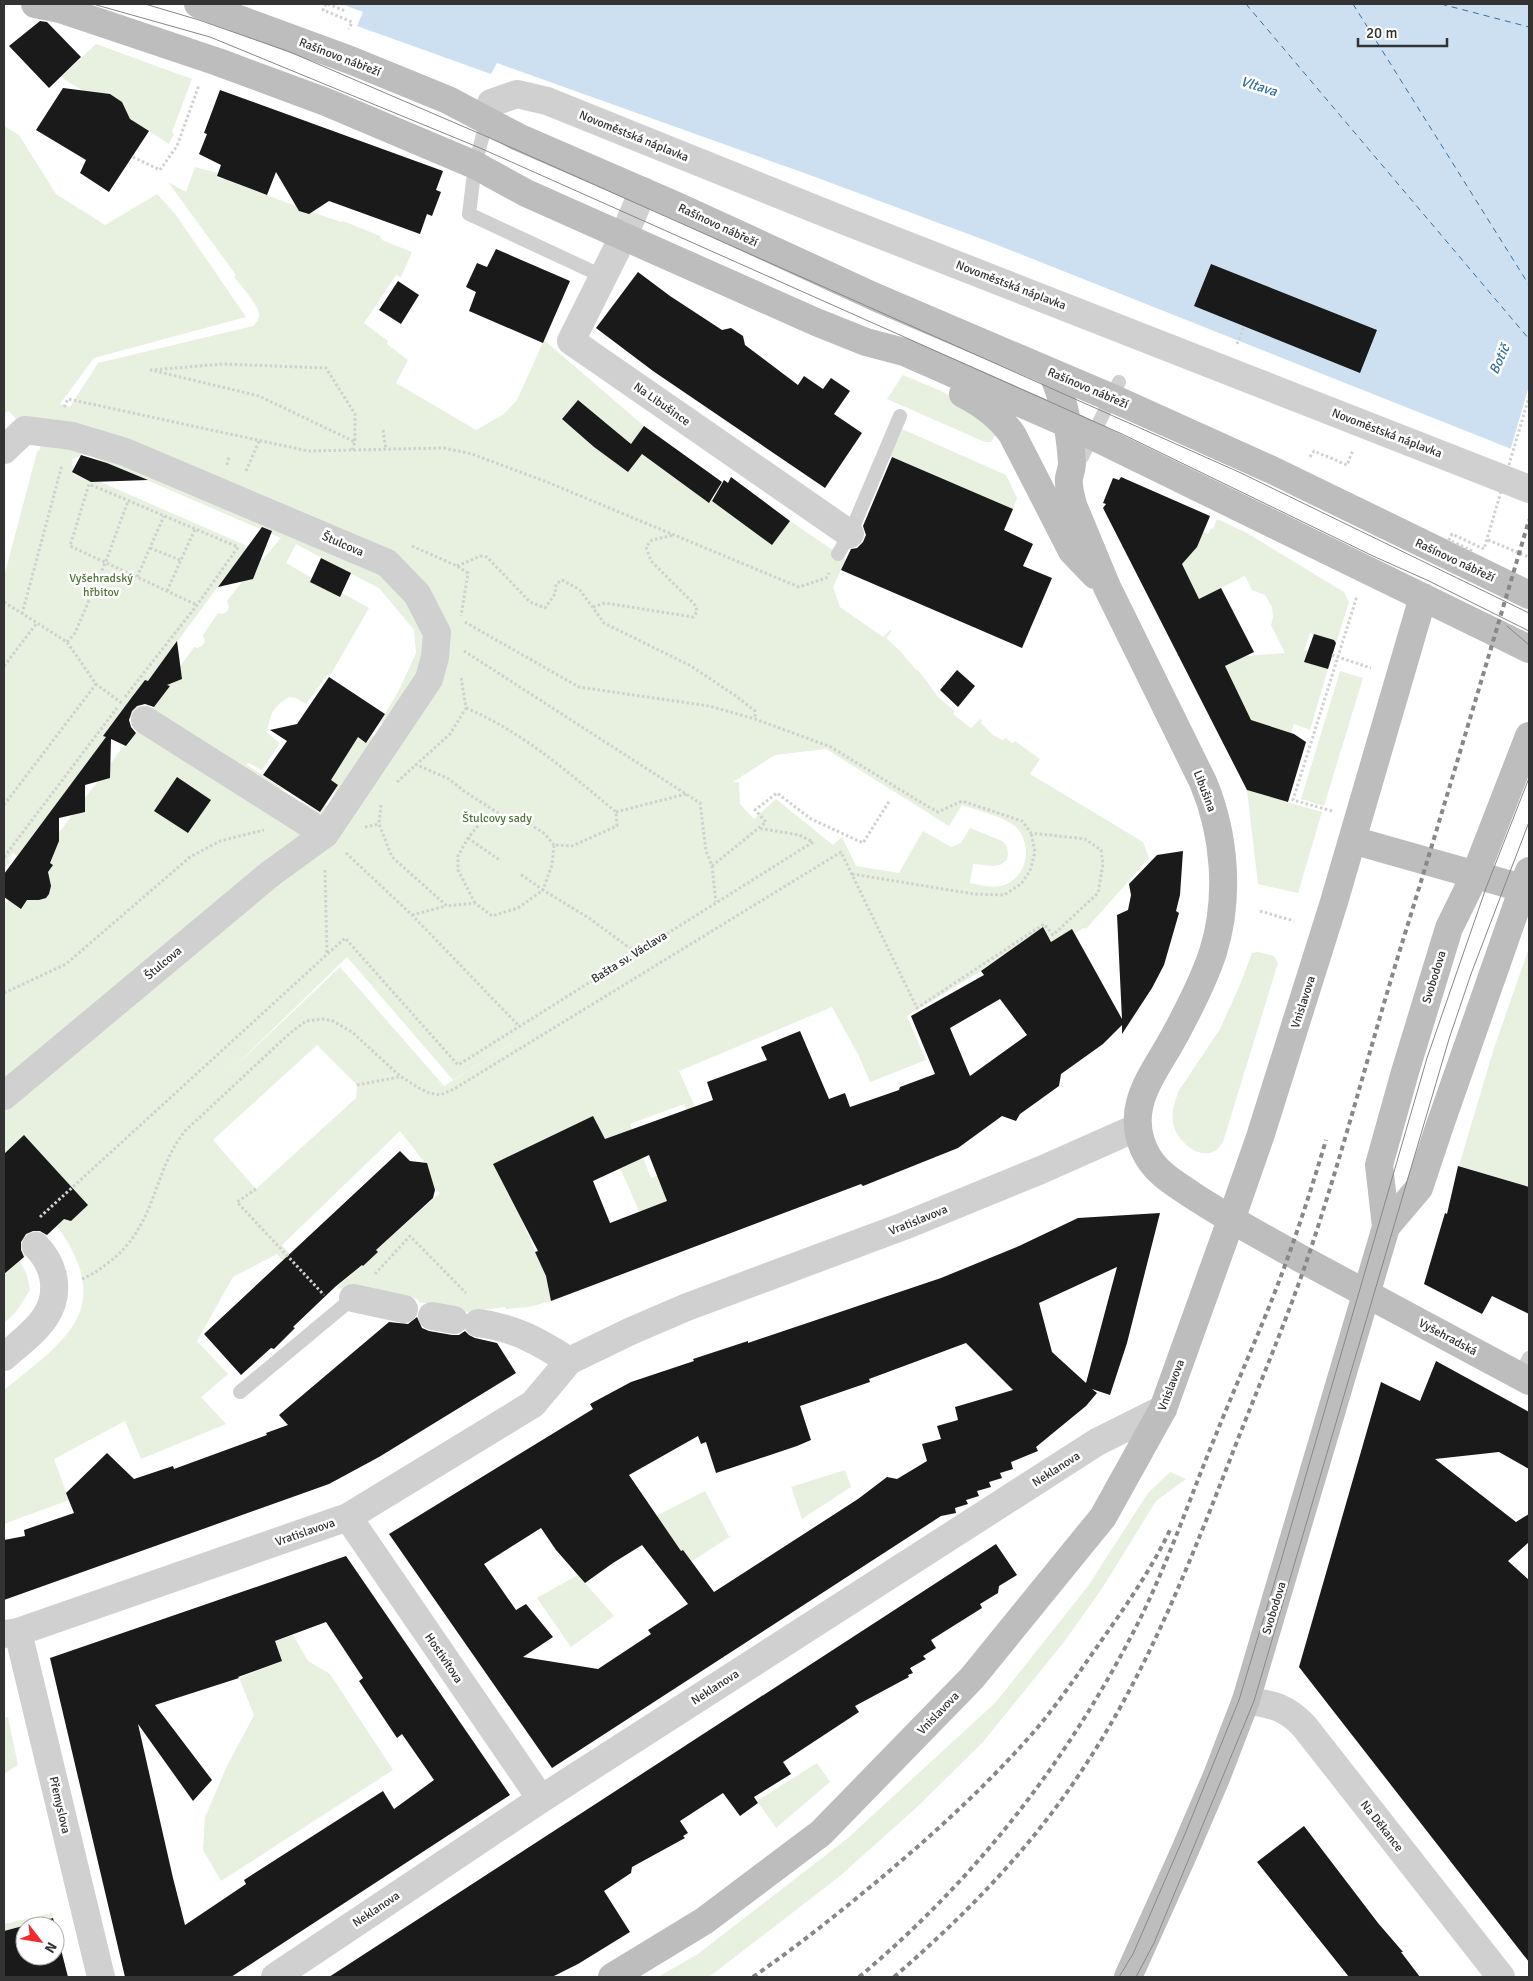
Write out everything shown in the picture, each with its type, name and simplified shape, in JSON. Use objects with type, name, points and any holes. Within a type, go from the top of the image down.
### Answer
[{"type":"main road","points":[[35,4],[60,9],[218,62],[478,157],[526,193],[866,342],[904,352],[1068,424]]},
{"type":"main road","name":"Rašínovo nábřeží","points":[[198,4],[350,60],[448,100],[489,112],[518,137],[643,191],[875,297],[1052,373],[1115,390],[1272,470],[1529,595]]},
{"type":"main road","points":[[866,342],[899,364],[958,391],[989,409],[1007,427],[1019,446],[1072,551],[1107,587]]},
{"type":"main road","name":"Libušina","points":[[1052,373],[1061,392],[1068,424],[1090,451],[1069,479],[1070,493],[1107,587],[1214,807],[1223,861],[1221,915],[1214,950],[1204,977],[1175,1035],[1144,1087],[1139,1104],[1138,1127]]},
{"type":"main road","points":[[1090,451],[1423,597],[1518,643],[1529,660]]},
{"type":"main road","name":"Vnislavova","points":[[612,1977],[704,1921],[821,1834],[972,1678],[1103,1517],[1163,1409],[1260,1137],[1319,950],[1423,597]]},
{"type":"main road","name":"Svobodova","points":[[1386,1227],[1378,1165],[1449,928],[1475,875],[1529,736]]},
{"type":"main road","points":[[1352,840],[1475,875],[1526,880]]},
{"type":"main road","name":"Svobodova","points":[[1128,1977],[1148,1938],[1205,1804],[1246,1700],[1386,1227],[1419,1188],[1526,880]]},
{"type":"main road","points":[[1138,1127],[1141,1142],[1155,1167],[1171,1182],[1231,1220]]},
{"type":"main road","name":"Vyšehradská","points":[[1231,1220],[1366,1294],[1526,1372]]},
{"type":"street","name":"Novoměstská náplavka","points":[[489,112],[517,94],[547,101],[1529,489]]},
{"type":"street","points":[[624,235],[643,191]]},
{"type":"street","name":"Na Libušince","points":[[624,235],[571,341],[844,544]]},
{"type":"street","name":"Štulcova","points":[[4,450],[26,430],[72,436],[125,452],[209,487],[387,563],[417,594],[437,633],[435,657],[429,679],[325,834],[270,874],[4,1096]]},
{"type":"street","points":[[145,720],[325,834]]},
{"type":"street","name":"Vratislavova","points":[[11,1633],[348,1517],[533,1404],[569,1361],[687,1307],[904,1226],[1041,1170],[1138,1127]]},
{"type":"street","points":[[4,1357],[44,1321],[52,1306],[56,1290],[48,1262],[35,1235]]},
{"type":"street","points":[[345,1304],[404,1309]]},
{"type":"street","points":[[466,1321],[538,1342],[569,1361]]},
{"type":"street","name":"Neklanova","points":[[274,1977],[541,1799],[1097,1442],[1163,1409]]},
{"type":"street","name":"Hostivítova","points":[[348,1517],[541,1799]]},
{"type":"street","name":"Přemyslova","points":[[11,1633],[101,1977]]},
{"type":"street","name":"Na Děkance","points":[[1246,1700],[1277,1706],[1292,1714],[1304,1726],[1501,1977]]},
{"type":"lane","points":[[489,112],[478,157],[469,214],[602,276]]},
{"type":"lane","points":[[1090,451],[1115,390]]},
{"type":"lane","points":[[844,544],[900,416]]},
{"type":"lane","points":[[240,1392],[345,1304]]},
{"type":"path","points":[[344,19],[323,10],[327,4],[346,11]]},
{"type":"path","points":[[133,157],[160,170],[177,146],[202,76]]},
{"type":"path","points":[[352,450],[355,442],[354,414],[326,368],[223,364],[151,370],[259,396],[355,442]]},
{"type":"path","points":[[1472,551],[1449,540],[1452,534],[1484,549],[1529,397]]},
{"type":"path","points":[[68,399],[308,450],[444,448],[472,454],[547,482],[799,587],[826,578],[844,544]]},
{"type":"path","points":[[383,430],[386,450]]},
{"type":"path","points":[[246,471],[260,439]]},
{"type":"path","points":[[1314,451],[1347,465]]},
{"type":"path","points":[[22,614],[63,460]]},
{"type":"path","points":[[4,857],[197,605],[238,547],[89,484],[70,546],[197,605]]},
{"type":"path","points":[[67,642],[75,633],[106,562],[128,501]]},
{"type":"path","points":[[137,576],[164,516]]},
{"type":"path","points":[[167,591],[195,529]]},
{"type":"path","points":[[593,607],[605,603],[693,618],[697,612],[696,606],[651,562],[646,547],[652,540],[675,535]]},
{"type":"path","points":[[1479,537],[1529,557]]},
{"type":"path","points":[[150,548],[180,560]]},
{"type":"path","points":[[458,566],[480,556],[487,557],[530,602],[545,608],[555,594],[556,584],[562,580],[580,590],[604,623],[692,666],[736,696],[755,712],[754,719]]},
{"type":"path","points":[[4,602],[67,642],[96,684],[145,720]]},
{"type":"path","points":[[1328,810],[1293,800],[1335,656],[1354,607]]},
{"type":"path","points":[[4,666],[37,623]]},
{"type":"path","points":[[437,633],[700,803],[706,851],[712,866],[716,902]]},
{"type":"path","points":[[1335,656],[1371,668]]},
{"type":"path","points":[[390,789],[415,764],[450,734],[466,708],[460,676]]},
{"type":"path","points":[[4,805],[96,684]]},
{"type":"path","points":[[590,689],[700,704],[754,719],[831,747],[938,812],[962,801],[1022,821],[1031,833],[1035,852],[1030,871],[1021,884],[1004,895],[974,894],[852,874]]},
{"type":"path","points":[[466,708],[494,720],[538,749],[616,812],[617,826],[572,846],[554,845]]},
{"type":"path","points":[[415,764],[449,779],[499,814],[522,819],[545,834],[554,845],[552,865],[543,890],[518,908],[492,916],[475,903],[458,870],[458,856],[468,838],[481,822],[499,814]]},
{"type":"path","points":[[712,866],[766,822],[755,810],[776,793],[811,820],[863,843],[890,800]]},
{"type":"path","points":[[616,812],[687,794]]},
{"type":"path","points":[[386,797],[381,805],[379,824],[392,857],[447,906]]},
{"type":"path","name":"Bašta sv. Václava","points":[[327,955],[345,938],[458,1065],[635,952],[813,842],[799,835],[758,828]]},
{"type":"path","points":[[4,993],[66,964],[190,857],[220,841],[262,830],[270,831]]},
{"type":"path","points":[[56,1290],[91,1276],[116,1257],[133,1239],[146,1218],[175,1143],[195,1121],[290,1033],[306,1021],[324,1019],[342,1025],[400,1076],[430,1093],[444,1094],[841,852],[917,1008],[1044,924],[1052,935],[1098,893],[1104,864],[1101,850],[1086,839],[1031,833]]},
{"type":"path","points":[[325,834],[412,915],[519,1026]]},
{"type":"path","points":[[35,1235],[327,955],[325,834]]},
{"type":"path","points":[[468,838],[500,861]]},
{"type":"path","points":[[520,874],[589,918],[635,952]]},
{"type":"path","points":[[412,915],[447,906],[475,903]]},
{"type":"path","points":[[1260,911],[1294,920]]},
{"type":"path","points":[[357,1085],[400,1076]]},
{"type":"path","points":[[256,1189],[237,1202],[345,1304],[410,1236],[466,1321]]},
{"type":"green space","points":[[96,44],[192,79],[169,144],[61,77]]},
{"type":"green space","points":[[4,126],[19,135],[56,194],[105,225],[157,194],[176,215],[246,317],[94,358],[60,404],[70,407],[98,363],[253,326],[258,320],[258,311],[234,277],[236,275],[168,182],[186,192],[195,167],[218,173],[217,178],[223,180],[225,177],[229,178],[229,181],[296,206],[300,212],[312,212],[341,222],[343,221],[412,252],[401,277],[396,275],[364,323],[388,341],[387,344],[408,360],[396,383],[476,430],[504,414],[517,400],[544,340],[644,426],[631,444],[578,400],[562,419],[594,447],[628,472],[642,454],[709,503],[711,500],[772,545],[790,521],[846,559],[833,587],[840,607],[883,637],[890,630],[892,631],[886,638],[918,670],[939,698],[955,711],[953,714],[971,728],[980,719],[982,720],[981,723],[993,735],[1002,740],[1006,738],[1012,743],[1015,741],[1040,759],[1030,774],[1143,842],[1149,858],[1086,929],[1084,928],[1075,933],[1072,929],[1051,942],[1043,928],[981,971],[907,1016],[926,1060],[870,1082],[859,1056],[832,1007],[679,1071],[696,1109],[688,1113],[684,1104],[630,1124],[651,1178],[662,1174],[672,1199],[640,1213],[620,1168],[593,1117],[493,1164],[520,1216],[546,1276],[551,1301],[529,1307],[506,1309],[505,1307],[468,1312],[419,1302],[417,1299],[336,1288],[363,1266],[378,1252],[376,1250],[440,1193],[424,1179],[430,1172],[428,1167],[400,1131],[282,1245],[327,1296],[316,1295],[277,1254],[233,1277],[197,1341],[228,1374],[201,1397],[226,1424],[141,1459],[125,1421],[54,1459],[69,1500],[4,1524],[4,1390],[47,1355],[64,1338],[76,1320],[83,1301],[82,1279],[74,1255],[57,1226],[20,1261],[27,1275],[30,1290],[16,1312],[4,1323],[4,907],[9,900],[21,909],[29,898],[39,900],[49,894],[51,886],[45,876],[53,865],[41,856],[59,841],[57,835],[74,813],[84,810],[85,803],[83,800],[100,779],[109,777],[109,766],[124,745],[127,746],[141,725],[124,714],[120,714],[107,730],[108,735],[17,856],[13,853],[8,858],[11,861],[4,869],[4,573],[37,452],[41,448],[9,411],[4,413]],"holes":[[[82,452],[281,538],[263,559],[261,558],[254,576],[244,579],[227,601],[228,611],[223,614],[218,613],[203,635],[205,641],[203,645],[197,648],[194,647],[179,668],[180,678],[176,681],[170,681],[149,715],[134,703],[132,697],[145,680],[148,681],[246,549],[245,545],[96,480],[91,482],[73,474],[72,459],[80,456]],[[296,544],[380,589],[414,630],[416,653],[398,692],[380,722],[383,724],[367,743],[358,737],[331,780],[338,785],[334,792],[335,794],[327,806],[324,805],[319,812],[301,801],[300,803],[281,790],[282,788],[247,765],[248,763],[262,770],[280,743],[267,733],[269,721],[275,708],[289,697],[296,698],[306,704],[327,675],[331,674],[369,608],[342,593],[339,597],[311,582],[312,578],[286,563]],[[826,749],[949,826],[962,805],[1005,820],[1016,827],[1025,843],[1025,861],[1022,869],[1010,882],[1001,886],[970,883],[973,864],[1000,865],[1007,860],[1008,855],[1007,847],[1002,841],[970,828],[961,843],[951,847],[923,831],[899,873],[856,866],[842,837],[833,845],[776,799],[754,819],[740,804],[739,782],[733,782],[775,755]],[[210,800],[188,833],[155,811]],[[347,957],[453,1080],[547,1022],[444,1086],[340,967],[225,1076]],[[317,1045],[357,1085],[356,1098],[256,1189],[213,1140]]]},
{"type":"green space","points":[[903,375],[965,403],[997,432],[991,442],[985,442],[887,399]]},
{"type":"green space","points":[[902,429],[1006,475],[1017,498],[1013,509],[890,456]]},
{"type":"green space","points":[[1217,519],[1245,532],[1344,592],[1349,602],[1336,643],[1334,640],[1310,633],[1304,651],[1308,651],[1305,662],[1328,669],[1310,730],[1294,724],[1291,734],[1269,726],[1254,728],[1243,703],[1223,668],[1245,656],[1285,653],[1271,625],[1273,617],[1272,607],[1265,595],[1252,590],[1245,576],[1199,599],[1181,563],[1194,551],[1200,531],[1208,534],[1211,528],[1213,529]]},
{"type":"green space","points":[[1340,671],[1363,678],[1324,806],[1301,799]]},
{"type":"green space","points":[[1247,790],[1322,812],[1298,893],[1258,884]]},
{"type":"green space","points":[[1529,948],[1529,1187],[1459,1166],[1493,1051]]},
{"type":"green space","points":[[1258,952],[1274,956],[1278,963],[1223,1142],[1217,1150],[1202,1153],[1187,1145],[1176,1131],[1173,1123],[1173,1111],[1178,1092],[1220,1029],[1252,953]]},
{"type":"green space","points":[[845,1470],[851,1487],[802,1519],[791,1487]]},
{"type":"green space","points":[[1170,1472],[1186,1479],[1156,1501],[1103,1587],[1064,1642],[983,1742],[916,1808],[840,1876],[709,1977],[658,1977],[698,1954],[849,1837],[996,1702],[1088,1586],[1148,1493]]},
{"type":"green space","points":[[705,1491],[729,1536],[731,1536],[689,1563],[656,1516]]},
{"type":"green space","points":[[578,1575],[614,1616],[571,1647],[537,1598]]},
{"type":"green space","points":[[293,1635],[308,1661],[330,1674],[393,1770],[221,1881],[203,1850],[205,1815],[226,1768],[254,1715],[239,1678],[282,1661],[275,1641]]},
{"type":"green space","points":[[8,1717],[18,1765],[4,1774],[4,1718]]},
{"type":"green space","points":[[817,1763],[830,1782],[776,1828],[757,1801]]},
{"type":"green space","points":[[52,1913],[53,1916],[39,1916]]},
{"type":"green space","points":[[15,1921],[15,1928],[4,1931],[4,1924]]},
{"type":"water","points":[[341,4],[1529,4],[1529,456],[995,244],[807,174],[497,63],[491,74],[357,26],[363,12]]},
{"type":"pier","points":[[1529,386],[1529,459],[1510,451]]},
{"type":"building","points":[[40,21],[47,22],[81,57],[49,88],[9,46]]},
{"type":"building","points":[[63,88],[110,94],[122,102],[130,119],[149,131],[109,192],[80,173],[86,160],[36,130]]},
{"type":"building","points":[[220,90],[443,171],[436,190],[441,192],[432,216],[427,214],[420,234],[329,201],[309,214],[299,211],[276,172],[267,195],[217,176],[221,165],[199,154],[207,134],[204,133]]},
{"type":"building","points":[[496,249],[570,281],[543,343],[469,311],[476,292],[466,287],[477,263],[487,267]]},
{"type":"building","points":[[1211,264],[1377,330],[1360,373],[1194,306]]},
{"type":"building","points":[[638,272],[670,296],[722,330],[731,328],[743,336],[745,345],[798,385],[804,376],[823,389],[831,378],[850,391],[834,414],[862,433],[825,488],[653,371],[596,328]]},
{"type":"building","points":[[398,281],[419,295],[401,324],[379,310]]},
{"type":"building","points":[[578,400],[631,444],[644,426],[722,482],[709,503],[642,454],[628,472],[594,447],[562,419]]},
{"type":"building","points":[[81,455],[107,463],[148,480],[91,482],[72,472]]},
{"type":"building","points":[[892,457],[1013,509],[1004,530],[1033,544],[1023,566],[1052,578],[1022,648],[841,570],[851,549],[857,548],[863,542],[866,535],[863,526]]},
{"type":"building","points":[[731,477],[790,521],[772,545],[712,501],[724,480],[728,483]]},
{"type":"building","points":[[1121,477],[1210,516],[1197,547],[1182,564],[1199,599],[1221,588],[1254,652],[1225,666],[1251,720],[1294,734],[1306,742],[1288,802],[1247,790],[1103,508],[1106,504],[1103,503],[1113,478],[1119,480]]},
{"type":"building","points":[[262,527],[272,531],[253,579],[218,587]]},
{"type":"building","points":[[321,558],[351,573],[340,597],[310,582]]},
{"type":"building","points":[[1314,634],[1334,640],[1336,643],[1328,669],[1304,662]]},
{"type":"building","points":[[177,641],[182,679],[167,685],[170,686],[154,707],[145,704],[137,706],[132,711],[129,720],[131,727],[136,733],[126,746],[111,739],[110,778],[85,785],[85,812],[59,818],[59,841],[50,863],[53,865],[48,872],[51,886],[49,894],[46,898],[39,900],[27,900],[21,909],[4,897],[4,874],[106,737],[103,736],[145,680],[148,681]]},
{"type":"building","points":[[957,670],[975,686],[958,707],[940,690]]},
{"type":"building","points":[[329,677],[385,714],[366,743],[358,737],[331,780],[338,785],[320,812],[263,775],[287,741],[270,730],[297,724]]},
{"type":"building","points":[[177,777],[211,800],[188,833],[154,811]]},
{"type":"building","points":[[1183,851],[1180,895],[1176,911],[1179,913],[1164,965],[1152,988],[1122,1034],[1122,1025],[1103,1044],[1061,1074],[1059,1086],[1020,1114],[1016,1121],[1002,1116],[958,1148],[863,1186],[861,1184],[551,1301],[546,1276],[535,1252],[538,1251],[493,1164],[593,1116],[605,1139],[713,1100],[707,1082],[767,1060],[761,1047],[800,1031],[829,1099],[845,1093],[850,1107],[899,1090],[900,1087],[935,1074],[911,1016],[984,975],[981,971],[1043,927],[1051,942],[1072,929],[1122,1019],[1117,915],[1128,910],[1131,895],[1129,884],[1157,855]],"holes":[[[1000,999],[1027,1035],[970,1076],[950,1028]],[[649,1155],[667,1201],[610,1223],[593,1181]]]},
{"type":"building","points":[[24,1135],[88,1205],[71,1221],[64,1219],[47,1235],[40,1231],[26,1234],[21,1242],[21,1250],[24,1257],[4,1274],[4,1154]]},
{"type":"building","points":[[400,1151],[410,1161],[427,1163],[435,1190],[433,1198],[376,1250],[378,1252],[363,1266],[335,1287],[293,1327],[295,1328],[274,1349],[271,1348],[241,1375],[204,1334]]},
{"type":"building","points":[[1458,1166],[1529,1187],[1529,1314],[1492,1296],[1482,1314],[1424,1284],[1445,1213],[1447,1214]]},
{"type":"building","points":[[1160,1213],[1127,1343],[1110,1395],[1092,1389],[1097,1393],[1086,1406],[1036,1447],[1038,1451],[1011,1462],[1013,1469],[1000,1473],[1002,1478],[989,1482],[991,1487],[977,1491],[979,1496],[966,1500],[968,1504],[955,1508],[956,1513],[941,1516],[552,1768],[389,1534],[593,1409],[590,1404],[631,1382],[694,1361],[693,1359],[748,1341],[748,1343],[941,1278],[1019,1246],[1078,1218]],"holes":[[[1117,1267],[1086,1383],[1052,1352],[1039,1303]],[[966,1343],[1013,1390],[955,1407],[958,1420],[937,1426],[941,1439],[922,1444],[927,1461],[897,1479],[887,1477],[858,1499],[714,1592],[683,1550],[681,1551],[629,1475],[698,1436],[701,1444],[706,1442],[716,1473],[797,1446],[811,1440],[800,1406],[870,1382],[869,1379]],[[541,1528],[556,1550],[585,1583],[642,1545],[688,1604],[648,1630],[651,1634],[598,1669],[523,1657],[553,1637],[526,1604],[516,1610],[484,1564]]]},
{"type":"building","points":[[417,1317],[422,1328],[429,1331],[459,1335],[465,1331],[475,1338],[497,1343],[516,1373],[379,1457],[329,1484],[4,1600],[4,1540],[25,1536],[24,1530],[74,1513],[66,1493],[107,1453],[134,1479],[173,1466],[174,1469],[267,1435],[266,1433],[288,1425],[279,1415],[389,1322],[408,1324]]},
{"type":"building","points":[[1436,1361],[1529,1412],[1529,1469],[1499,1452],[1435,1459],[1516,1522],[1529,1514],[1529,1542],[1508,1561],[1529,1580],[1529,1962],[1299,1667],[1381,1382],[1420,1401]]},
{"type":"building","points":[[996,1544],[1017,1575],[999,1586],[998,1593],[980,1604],[982,1608],[931,1640],[936,1648],[923,1656],[926,1659],[910,1668],[913,1673],[908,1675],[909,1677],[855,1706],[859,1712],[783,1762],[791,1774],[754,1797],[758,1803],[740,1816],[723,1793],[680,1821],[688,1833],[683,1836],[685,1838],[632,1867],[631,1873],[604,1891],[630,1932],[578,1964],[552,1977],[329,1977]]},
{"type":"building","points":[[346,1556],[510,1795],[231,1977],[125,1977],[50,1658]],"holes":[[[326,1622],[363,1678],[359,1681],[397,1738],[402,1734],[434,1780],[394,1809],[383,1791],[244,1880],[246,1884],[185,1925],[138,1724],[193,1801],[212,1780],[155,1705],[239,1678],[282,1661],[275,1641]]]},
{"type":"building","points":[[1304,1826],[1378,1923],[1403,1952],[1401,1952],[1420,1977],[1349,1977],[1257,1862]]},
{"type":"building","points":[[15,1928],[15,1966],[65,1965],[68,1977],[4,1977],[4,1931]]},
{"type":"ferry route","points":[[1246,4],[1529,339]]},
{"type":"ferry route","points":[[1353,4],[1529,285]]},
{"type":"ferry route","points":[[1441,4],[1529,27]]},
{"type":"tram line","points":[[93,4],[210,37],[480,148],[1122,434],[1529,631]]},
{"type":"tram line","points":[[145,4],[199,20],[290,52],[483,135],[1241,473],[1529,613]]},
{"type":"tram line","points":[[1507,626],[1529,645]]},
{"type":"tram line","points":[[1119,1977],[1133,1954],[1185,1834],[1239,1700],[1427,1058],[1486,888],[1529,778]]},
{"type":"tram line","points":[[1136,1977],[1154,1943],[1254,1701],[1449,1039],[1471,974],[1529,822]]},
{"type":"railway","points":[[894,1977],[974,1902],[1046,1821],[1088,1761],[1133,1684],[1189,1563],[1292,1303],[1308,1257],[1529,520]]},
{"type":"railway","points":[[859,1977],[942,1900],[1015,1816],[1049,1771],[1109,1677],[1136,1627],[1158,1580],[1271,1302],[1314,1181],[1326,1140]]},
{"type":"railway","points":[[753,1977],[821,1926],[906,1857],[962,1806],[1015,1753],[1052,1710],[1115,1621],[1149,1569],[1171,1528]]},
{"type":"water label","name":"Vltava","points":[[1259,86]]},
{"type":"water label","name":"Botič","points":[[1499,359]]},
{"type":"park label","name":"Vyšehradský hřbitov","points":[[101,585]]},
{"type":"park label","name":"Štulcovy sady","points":[[497,818]]}]
